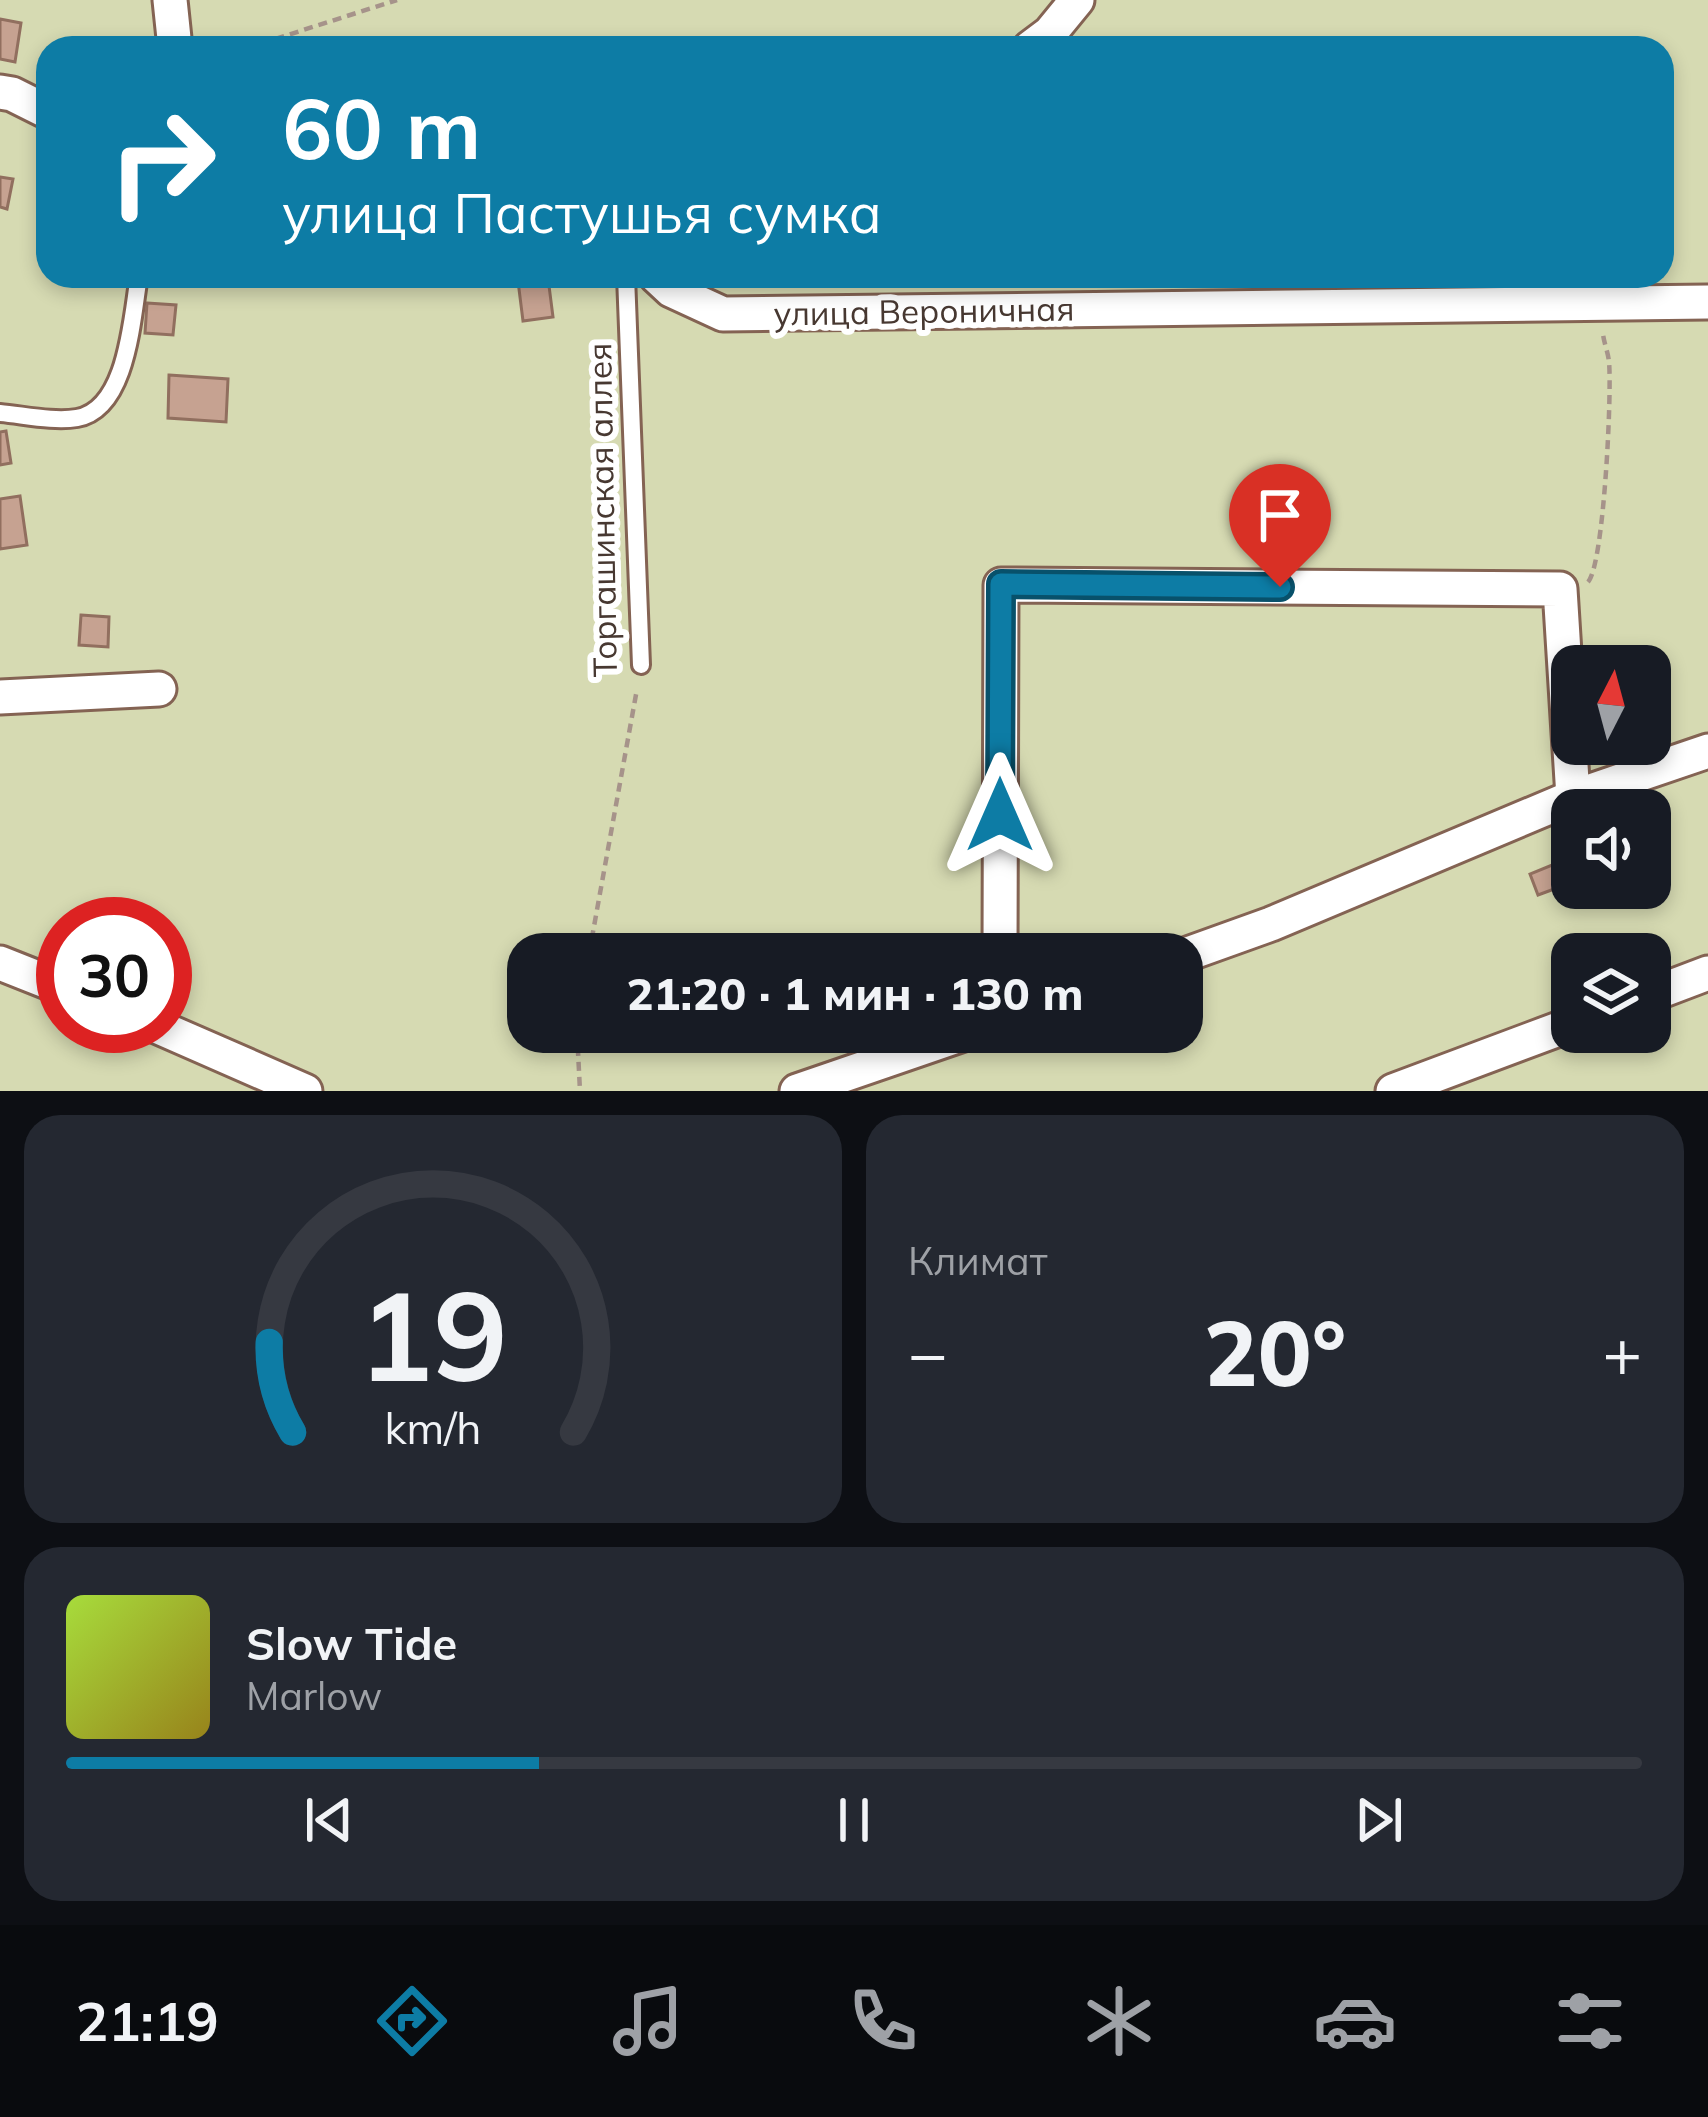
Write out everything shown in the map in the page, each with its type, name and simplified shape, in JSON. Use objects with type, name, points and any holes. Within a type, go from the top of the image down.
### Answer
[{"type":"street","points":[[170,0],[174,36]]},
{"type":"street","points":[[1046,36],[1077,0]]},
{"type":"street","points":[[0,92],[36,106]]},
{"type":"street","name":"улица Вероничная","points":[[668,288],[723,314],[1708,302]]},
{"type":"street","points":[[1000,933],[1001,584],[1559,589],[1573,789]]},
{"type":"street","points":[[0,697],[159,689]]},
{"type":"street","points":[[1597,789],[1708,751]]},
{"type":"street","points":[[1203,948],[1551,807]]},
{"type":"street","points":[[0,963],[36,977]]},
{"type":"street","points":[[1671,986],[1708,973]]},
{"type":"street","points":[[1393,1091],[1551,1032]]},
{"type":"street","points":[[192,1042],[305,1091]]},
{"type":"street","points":[[797,1091],[908,1053]]},
{"type":"lane","points":[[0,413],[77,418],[95,410],[121,378],[137,288]]},
{"type":"lane","name":"Торгашинская аллея","points":[[626,288],[641,665]]},
{"type":"path","points":[[284,36],[397,0]]},
{"type":"path","points":[[1559,589],[1591,582],[1596,572],[1609,363],[1601,301]]},
{"type":"path","name":"Торгашинская аллея","points":[[594,933],[641,665]]},
{"type":"path","points":[[578,1053],[580,1091]]},
{"type":"green space","points":[[0,0],[1708,0],[1708,1091],[0,1091]]},
{"type":"building","points":[[0,19],[21,23],[15,62],[0,59]]},
{"type":"building","points":[[0,177],[13,179],[7,209],[0,207]]},
{"type":"building","points":[[519,288],[549,288],[553,317],[523,321]]},
{"type":"building","points":[[147,303],[176,305],[173,335],[145,333]]},
{"type":"building","points":[[169,375],[228,379],[226,422],[168,418]]},
{"type":"building","points":[[6,431],[11,463],[0,465],[0,432]]},
{"type":"building","points":[[20,496],[27,545],[0,549],[0,499]]},
{"type":"building","points":[[81,615],[109,617],[108,647],[79,645]]},
{"type":"building","points":[[1551,865],[1551,890],[1538,895],[1530,874]]},
{"type":"route","points":[[1000,815],[1001,584],[1280,587]]}]
